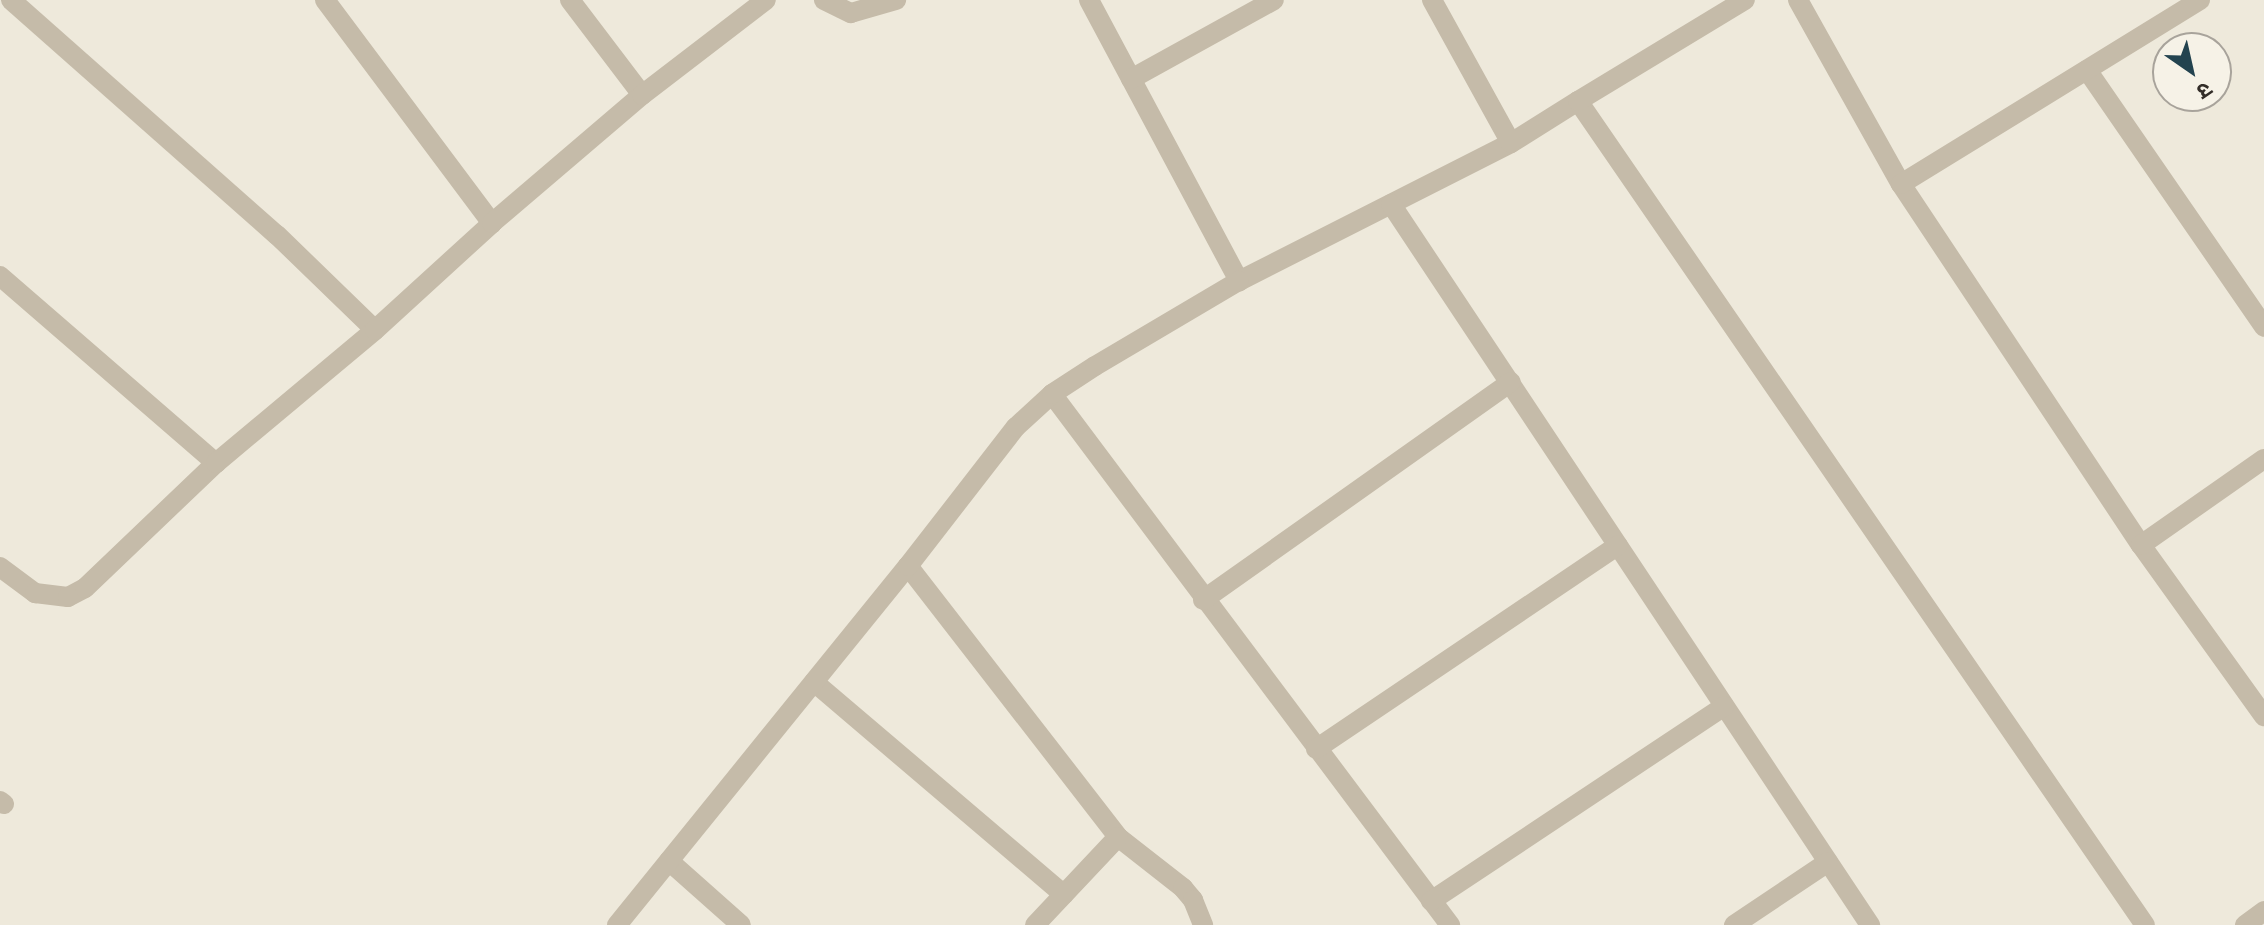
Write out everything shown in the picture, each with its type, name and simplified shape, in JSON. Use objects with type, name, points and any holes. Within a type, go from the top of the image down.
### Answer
[{"type":"street","points":[[11,0],[277,235],[375,330]]},
{"type":"street","points":[[325,0],[492,223]]},
{"type":"street","points":[[570,0],[642,95]]},
{"type":"street","points":[[0,567],[35,593],[68,597],[85,588],[216,463],[375,330],[492,223],[642,95],[766,0]]},
{"type":"street","points":[[824,0],[851,13],[896,0]]},
{"type":"street","points":[[1089,0],[1239,281]]},
{"type":"street","points":[[1131,79],[1274,0]]},
{"type":"street","points":[[1432,0],[1511,143]]},
{"type":"street","points":[[617,925],[908,566],[1016,427],[1052,394],[1239,281],[1511,143],[1745,0]]},
{"type":"street","points":[[1901,184],[2200,0]]},
{"type":"street","points":[[1806,3],[1901,184],[2141,545],[2264,716]]},
{"type":"street","points":[[2087,70],[2264,327]]},
{"type":"street","points":[[1578,101],[2145,925]]},
{"type":"street","points":[[1391,204],[1870,925]]},
{"type":"street","points":[[0,276],[216,463]]},
{"type":"street","points":[[1203,600],[1511,382]]},
{"type":"street","points":[[1052,394],[1203,600],[1450,925]]},
{"type":"street","points":[[2141,545],[2264,459]]},
{"type":"street","points":[[1316,749],[1618,545]]},
{"type":"street","points":[[908,566],[1118,837],[1183,888],[1193,900],[1203,925]]},
{"type":"street","points":[[814,682],[1064,895]]},
{"type":"street","points":[[1431,901],[1724,706]]},
{"type":"street","points":[[1035,925],[1118,837]]},
{"type":"street","points":[[669,861],[741,925]]},
{"type":"street","points":[[1734,925],[1828,862]]},
{"type":"street","points":[[2245,925],[2264,911]]}]
